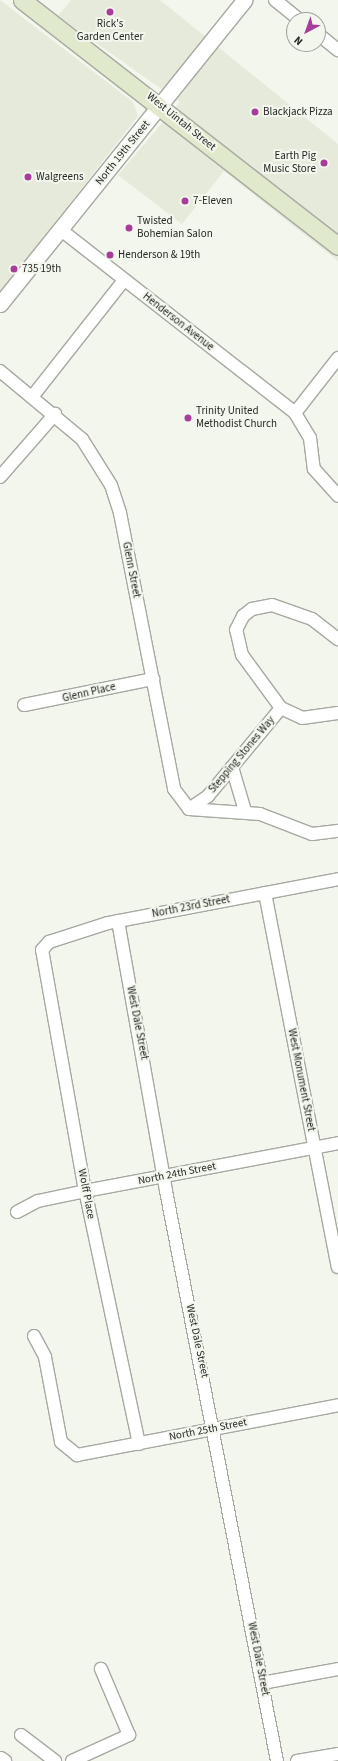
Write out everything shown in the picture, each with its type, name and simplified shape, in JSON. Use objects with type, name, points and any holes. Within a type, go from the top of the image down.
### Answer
[{"type":"main road","name":"West Uintah Street","points":[[22,0],[338,246]]},
{"type":"street","name":"North 19th Street","points":[[0,304],[61,230],[244,0]]},
{"type":"street","points":[[275,0],[290,12]]},
{"type":"street","points":[[326,40],[338,50]]},
{"type":"street","name":"Henderson Avenue","points":[[61,230],[295,413]]},
{"type":"street","points":[[32,397],[124,280]]},
{"type":"street","points":[[338,358],[295,413],[310,438],[310,457],[316,474],[338,496]]},
{"type":"street","name":"Glenn Street","points":[[0,371],[55,414],[90,448],[111,485],[153,679],[174,789],[189,810]]},
{"type":"street","points":[[0,477],[55,414]]},
{"type":"street","name":"Stepping Stones Way","points":[[338,639],[312,619],[272,606],[252,609],[243,616],[236,630],[240,650],[281,708],[302,718],[338,713]]},
{"type":"street","name":"Glenn Place","points":[[24,705],[153,679]]},
{"type":"street","name":"Stepping Stones Way","points":[[189,810],[208,796],[281,708]]},
{"type":"street","points":[[232,767],[245,812]]},
{"type":"street","name":"Stepping Stones Way","points":[[189,810],[245,812],[304,833],[338,831]]},
{"type":"street","name":"North 23rd Street","points":[[46,944],[118,921],[338,879]]},
{"type":"street","name":"West Monument Street","points":[[266,893],[338,1267]]},
{"type":"street","name":"West Dale Street","points":[[118,921],[164,1177],[215,1429],[277,1761]]},
{"type":"street","name":"Wolff Place","points":[[46,944],[42,961],[86,1191],[139,1444]]},
{"type":"street","name":"North 24th Street","points":[[17,1212],[38,1201],[338,1143]]},
{"type":"street","name":"North 25th Street","points":[[34,1336],[45,1357],[61,1442],[77,1455],[338,1405]]},
{"type":"street","points":[[72,1761],[129,1735],[101,1669]]},
{"type":"street","points":[[262,1683],[338,1669]]},
{"type":"street","points":[[21,1735],[56,1761]]},
{"type":"street","points":[[297,1761],[338,1754]]},
{"type":"shaded area","points":[[0,0],[133,102],[138,116],[0,293]]},
{"type":"shaded area","points":[[71,0],[160,0],[338,144],[338,261],[224,171],[182,224],[118,175],[180,102],[58,16]]},
{"type":"place","name":"Rick's Garden Center","points":[[110,12]]},
{"type":"place","name":"Blackjack Pizza","points":[[255,112]]},
{"type":"place","name":"Earth Pig Music Store","points":[[324,163]]},
{"type":"place","name":"Walgreens","points":[[28,177]]},
{"type":"place","name":"7-Eleven","points":[[185,201]]},
{"type":"place","name":"Twisted Bohemian Salon","points":[[129,228]]},
{"type":"place","name":"Henderson & 19th","points":[[110,255]]},
{"type":"place","name":"735 19th","points":[[14,269]]},
{"type":"place","name":"Trinity United Methodist Church","points":[[188,418]]}]
